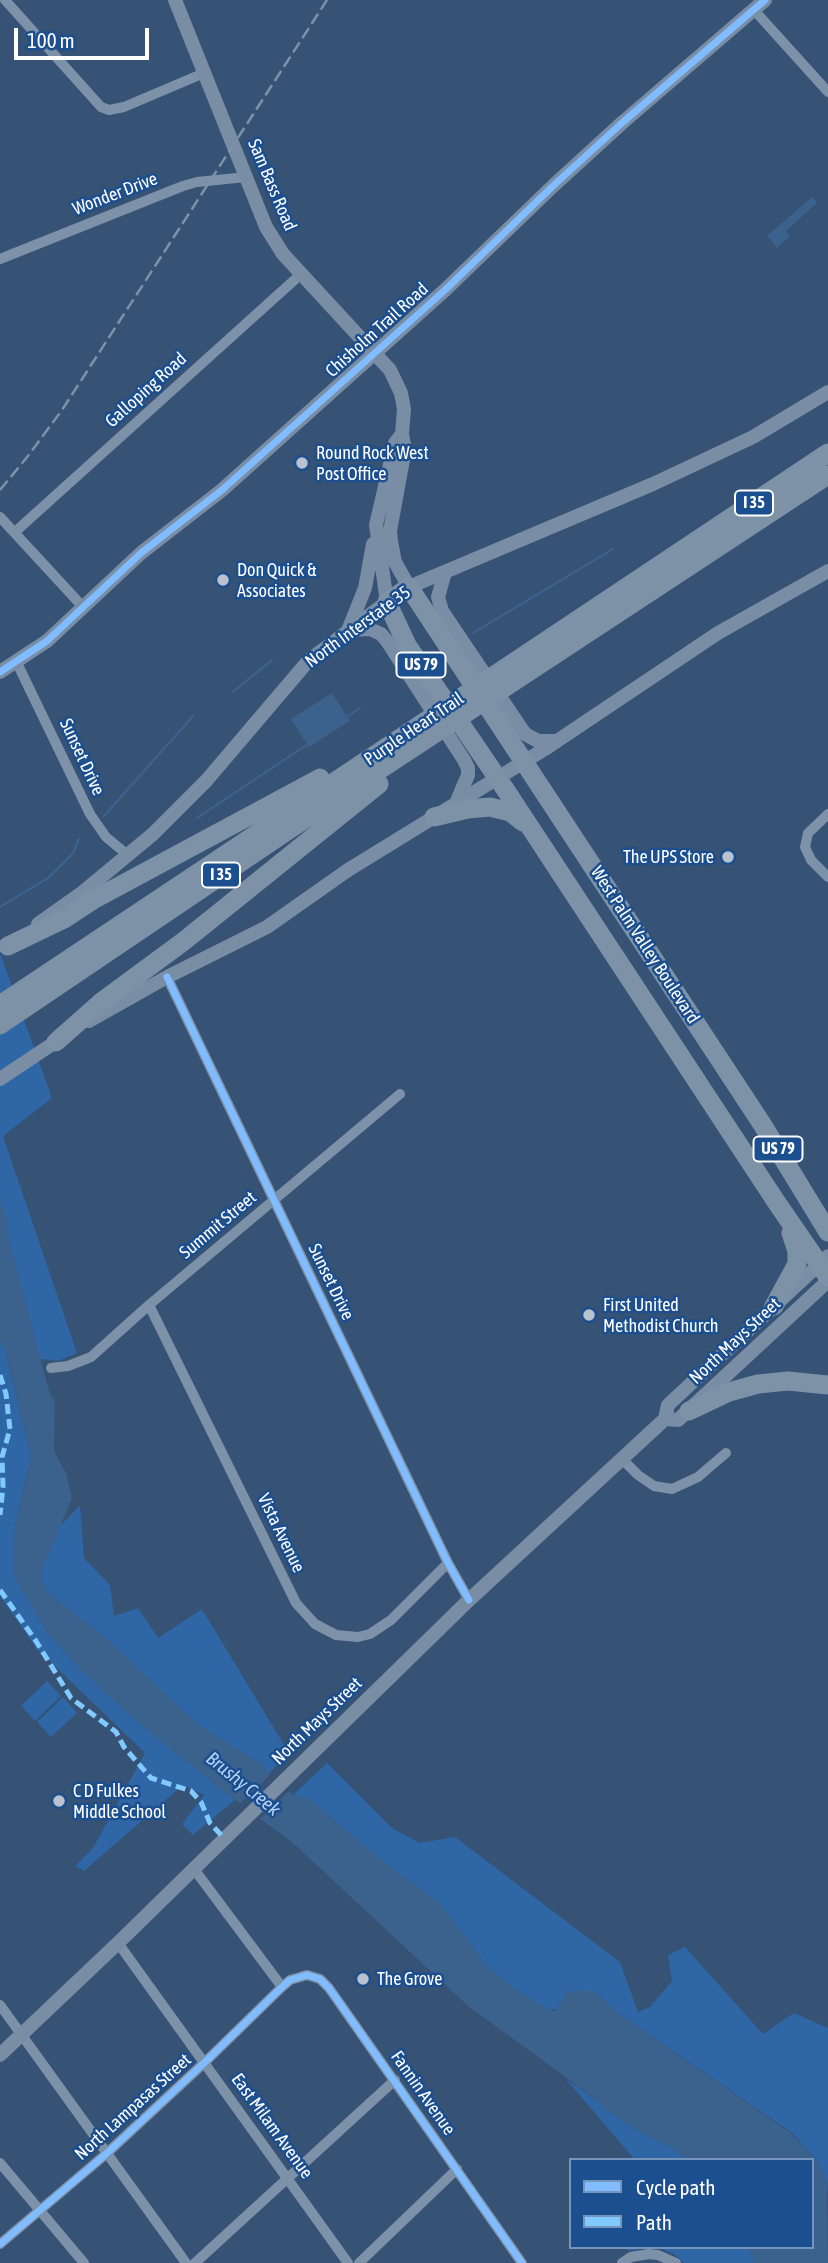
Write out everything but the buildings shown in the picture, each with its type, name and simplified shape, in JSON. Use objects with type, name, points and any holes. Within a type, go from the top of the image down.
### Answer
[{"type":"highway","points":[[680,552],[799,460],[828,441]]},
{"type":"highway","name":"Purple Heart Trail","points":[[517,670],[680,552],[828,453]]},
{"type":"highway","name":"Purple Heart Trail","points":[[0,1025],[22,1000],[517,670],[758,522],[828,474]]},
{"type":"highway","points":[[758,522],[828,482]]},
{"type":"highway","name":"North Interstate 35","points":[[387,602],[409,587]]},
{"type":"highway","name":"West Palm Valley Boulevard","points":[[409,587],[690,1014],[828,1232]]},
{"type":"highway","name":"West Palm Valley Boulevard","points":[[387,602],[407,645],[777,1203],[826,1269]]},
{"type":"highway","points":[[3,949],[64,919],[93,900],[303,788],[359,754],[415,738]]},
{"type":"highway","points":[[51,1045],[100,1003],[184,942],[376,787],[415,738]]},
{"type":"highway","points":[[434,817],[490,807],[510,812],[530,827]]},
{"type":"highway","points":[[638,991],[664,1014],[673,1018],[690,1014]]},
{"type":"highway","name":"Purple Heart Trail","points":[[0,1005],[22,1000]]},
{"type":"highway","points":[[668,1039],[685,1030],[718,1060]]},
{"type":"highway","points":[[810,1202],[828,1212]]},
{"type":"highway","points":[[774,1306],[793,1273],[798,1257],[796,1243],[777,1203]]},
{"type":"highway","points":[[689,1411],[729,1392],[758,1384],[788,1381],[828,1385]]},
{"type":"main road","name":"Sam Bass Road","points":[[175,0],[266,228],[301,274],[390,370],[401,393],[405,449],[390,531],[395,562],[409,587]]},
{"type":"main road","name":"Chisholm Trail Road","points":[[0,672],[47,641],[141,553],[222,490],[445,290],[614,131],[760,5]]},
{"type":"main road","name":"North Interstate 35","points":[[409,587],[653,484],[752,437],[828,393]]},
{"type":"main road","name":"Sam Bass Road","points":[[387,602],[376,525],[395,443],[402,434]]},
{"type":"main road","points":[[376,525],[365,588],[348,630],[370,629],[387,641],[464,760],[468,775],[456,802]]},
{"type":"main road","points":[[0,1079],[115,1006],[267,927],[348,870],[558,741],[718,633],[828,571]]},
{"type":"main road","points":[[445,572],[438,597],[442,611],[525,734],[538,741],[558,741]]},
{"type":"main road","name":"North Interstate 35","points":[[3,949],[129,856],[206,781],[309,660],[387,602]]},
{"type":"main road","name":"North Mays Street","points":[[0,2055],[469,1600],[665,1419],[668,1405],[774,1306],[826,1269]]},
{"type":"main road","name":"North Mays Street","points":[[665,1419],[678,1420],[689,1411],[826,1269]]},
{"type":"street","points":[[5,0],[93,101],[109,110],[124,107],[204,73]]},
{"type":"street","points":[[760,5],[828,92]]},
{"type":"street","name":"Wonder Drive","points":[[0,259],[183,186],[246,177]]},
{"type":"street","name":"Galloping Road","points":[[15,532],[301,274]]},
{"type":"street","points":[[0,517],[83,607]]},
{"type":"street","name":"Sunset Drive","points":[[17,663],[90,814],[106,837],[129,856]]},
{"type":"street","points":[[828,814],[808,833],[804,847],[811,860],[828,877]]},
{"type":"street","name":"Sunset Drive","points":[[167,977],[448,1563],[469,1600]]},
{"type":"street","name":"Summit Street","points":[[51,1367],[68,1366],[91,1357],[400,1094]]},
{"type":"street","name":"Vista Avenue","points":[[149,1305],[296,1603],[314,1624],[336,1635],[358,1637],[370,1634],[391,1620],[448,1563]]},
{"type":"street","points":[[622,1459],[654,1486],[672,1489],[698,1477],[726,1453]]},
{"type":"street","points":[[194,1869],[282,1986]]},
{"type":"street","name":"East Milam Avenue","points":[[118,1943],[348,2263]]},
{"type":"street","name":"Fannin Avenue","points":[[282,1986],[296,1977],[307,1975],[325,1982],[522,2263]]},
{"type":"street","name":"North Lampasas Street","points":[[0,2244],[106,2154],[282,1986]]},
{"type":"street","points":[[0,2005],[186,2263]]},
{"type":"street","points":[[195,2263],[395,2080]]},
{"type":"street","points":[[0,2163],[84,2263]]},
{"type":"street","points":[[359,2263],[457,2169]]},
{"type":"street","points":[[622,2263],[641,2255],[658,2255],[676,2263]]},
{"type":"shaded area","points":[[0,953],[52,1098],[3,1136],[77,1353],[58,1361],[5,1350],[31,1456],[15,1526],[63,1523],[80,1505],[84,1558],[110,1585],[114,1616],[138,1608],[158,1638],[202,1609],[289,1753],[269,1773],[260,1763],[198,1725],[109,1641],[47,1592],[41,1580],[14,1555],[45,1630],[84,1673],[147,1730],[235,1800],[193,1835],[182,1824],[204,1795],[183,1785],[84,1871],[75,1866],[93,1848],[145,1753],[37,1649],[0,1596]]},
{"type":"shaded area","points":[[47,1681],[61,1696],[35,1721],[21,1706]]},
{"type":"shaded area","points":[[63,1697],[77,1713],[51,1737],[37,1722]]},
{"type":"shaded area","points":[[327,1763],[392,1828],[420,1843],[455,1837],[620,1962],[638,2012],[650,2007],[672,1981],[668,1955],[685,1947],[763,2034],[794,2013],[828,2028],[828,2196],[827,2184],[818,2162],[792,2133],[615,2011],[595,1992],[550,2011],[511,1986],[482,1962],[440,1904],[293,1795]]},
{"type":"shaded area","points":[[565,2078],[597,2100],[606,2110],[686,2158],[633,2158]]},
{"type":"shaded area","points":[[662,2249],[749,2249],[755,2263],[684,2263],[674,2254]]},
{"type":"water","points":[[812,197],[817,203],[786,231],[790,236],[777,248],[767,236]]},
{"type":"water","points":[[332,693],[350,721],[309,747],[291,719]]},
{"type":"water","name":"Brushy Creek","points":[[0,1201],[8,1223],[8,1236],[49,1391],[55,1403],[54,1451],[66,1473],[72,1498],[42,1569],[41,1580],[47,1592],[109,1641],[198,1725],[260,1763],[293,1795],[310,1799],[385,1863],[441,1904],[482,1962],[511,1986],[550,2011],[555,2011],[567,1992],[595,1992],[615,2011],[792,2134],[818,2162],[827,2184],[828,2263],[755,2263],[749,2249],[814,2249],[814,2158],[686,2158],[606,2110],[597,2100],[468,2006],[294,1844],[147,1730],[84,1673],[45,1630],[13,1574],[15,1527],[31,1456],[5,1349],[2,1348]]},
{"type":"pier","points":[[273,1772],[291,1789],[258,1821],[237,1806]]},
{"type":"waterway","points":[[473,633],[613,549]]},
{"type":"waterway","points":[[233,692],[272,660]]},
{"type":"waterway","points":[[345,718],[360,708]]},
{"type":"waterway","points":[[104,816],[193,716]]},
{"type":"waterway","points":[[197,818],[308,744]]},
{"type":"waterway","points":[[0,907],[48,878],[73,853],[79,839]]},
{"type":"railway","points":[[0,490],[62,410],[327,0]]},
{"type":"marked path","points":[[0,1375],[6,1394],[10,1429],[2,1457],[0,1515]]},
{"type":"marked path","points":[[0,1590],[71,1698],[116,1732],[124,1747],[151,1778],[191,1791],[201,1802],[210,1823],[224,1838]]},
{"type":"cycle path","points":[[0,672],[47,641],[141,553],[222,490],[445,290],[623,122],[765,0]]},
{"type":"cycle path","points":[[167,977],[448,1563],[469,1600]]},
{"type":"cycle path","points":[[0,2244],[106,2154],[282,1987],[290,1980],[307,1975],[320,1979],[329,1988],[522,2263]]},
{"type":"place","name":"Round Rock West Post Office","points":[[302,463]]},
{"type":"place","name":"Don Quick & Associates","points":[[223,580]]},
{"type":"place","name":"The UPS Store","points":[[728,857]]},
{"type":"place","name":"First United Methodist Church","points":[[589,1315]]},
{"type":"place","name":"C D Fulkes Middle School","points":[[59,1801]]},
{"type":"place","name":"The Grove","points":[[363,1979]]}]
